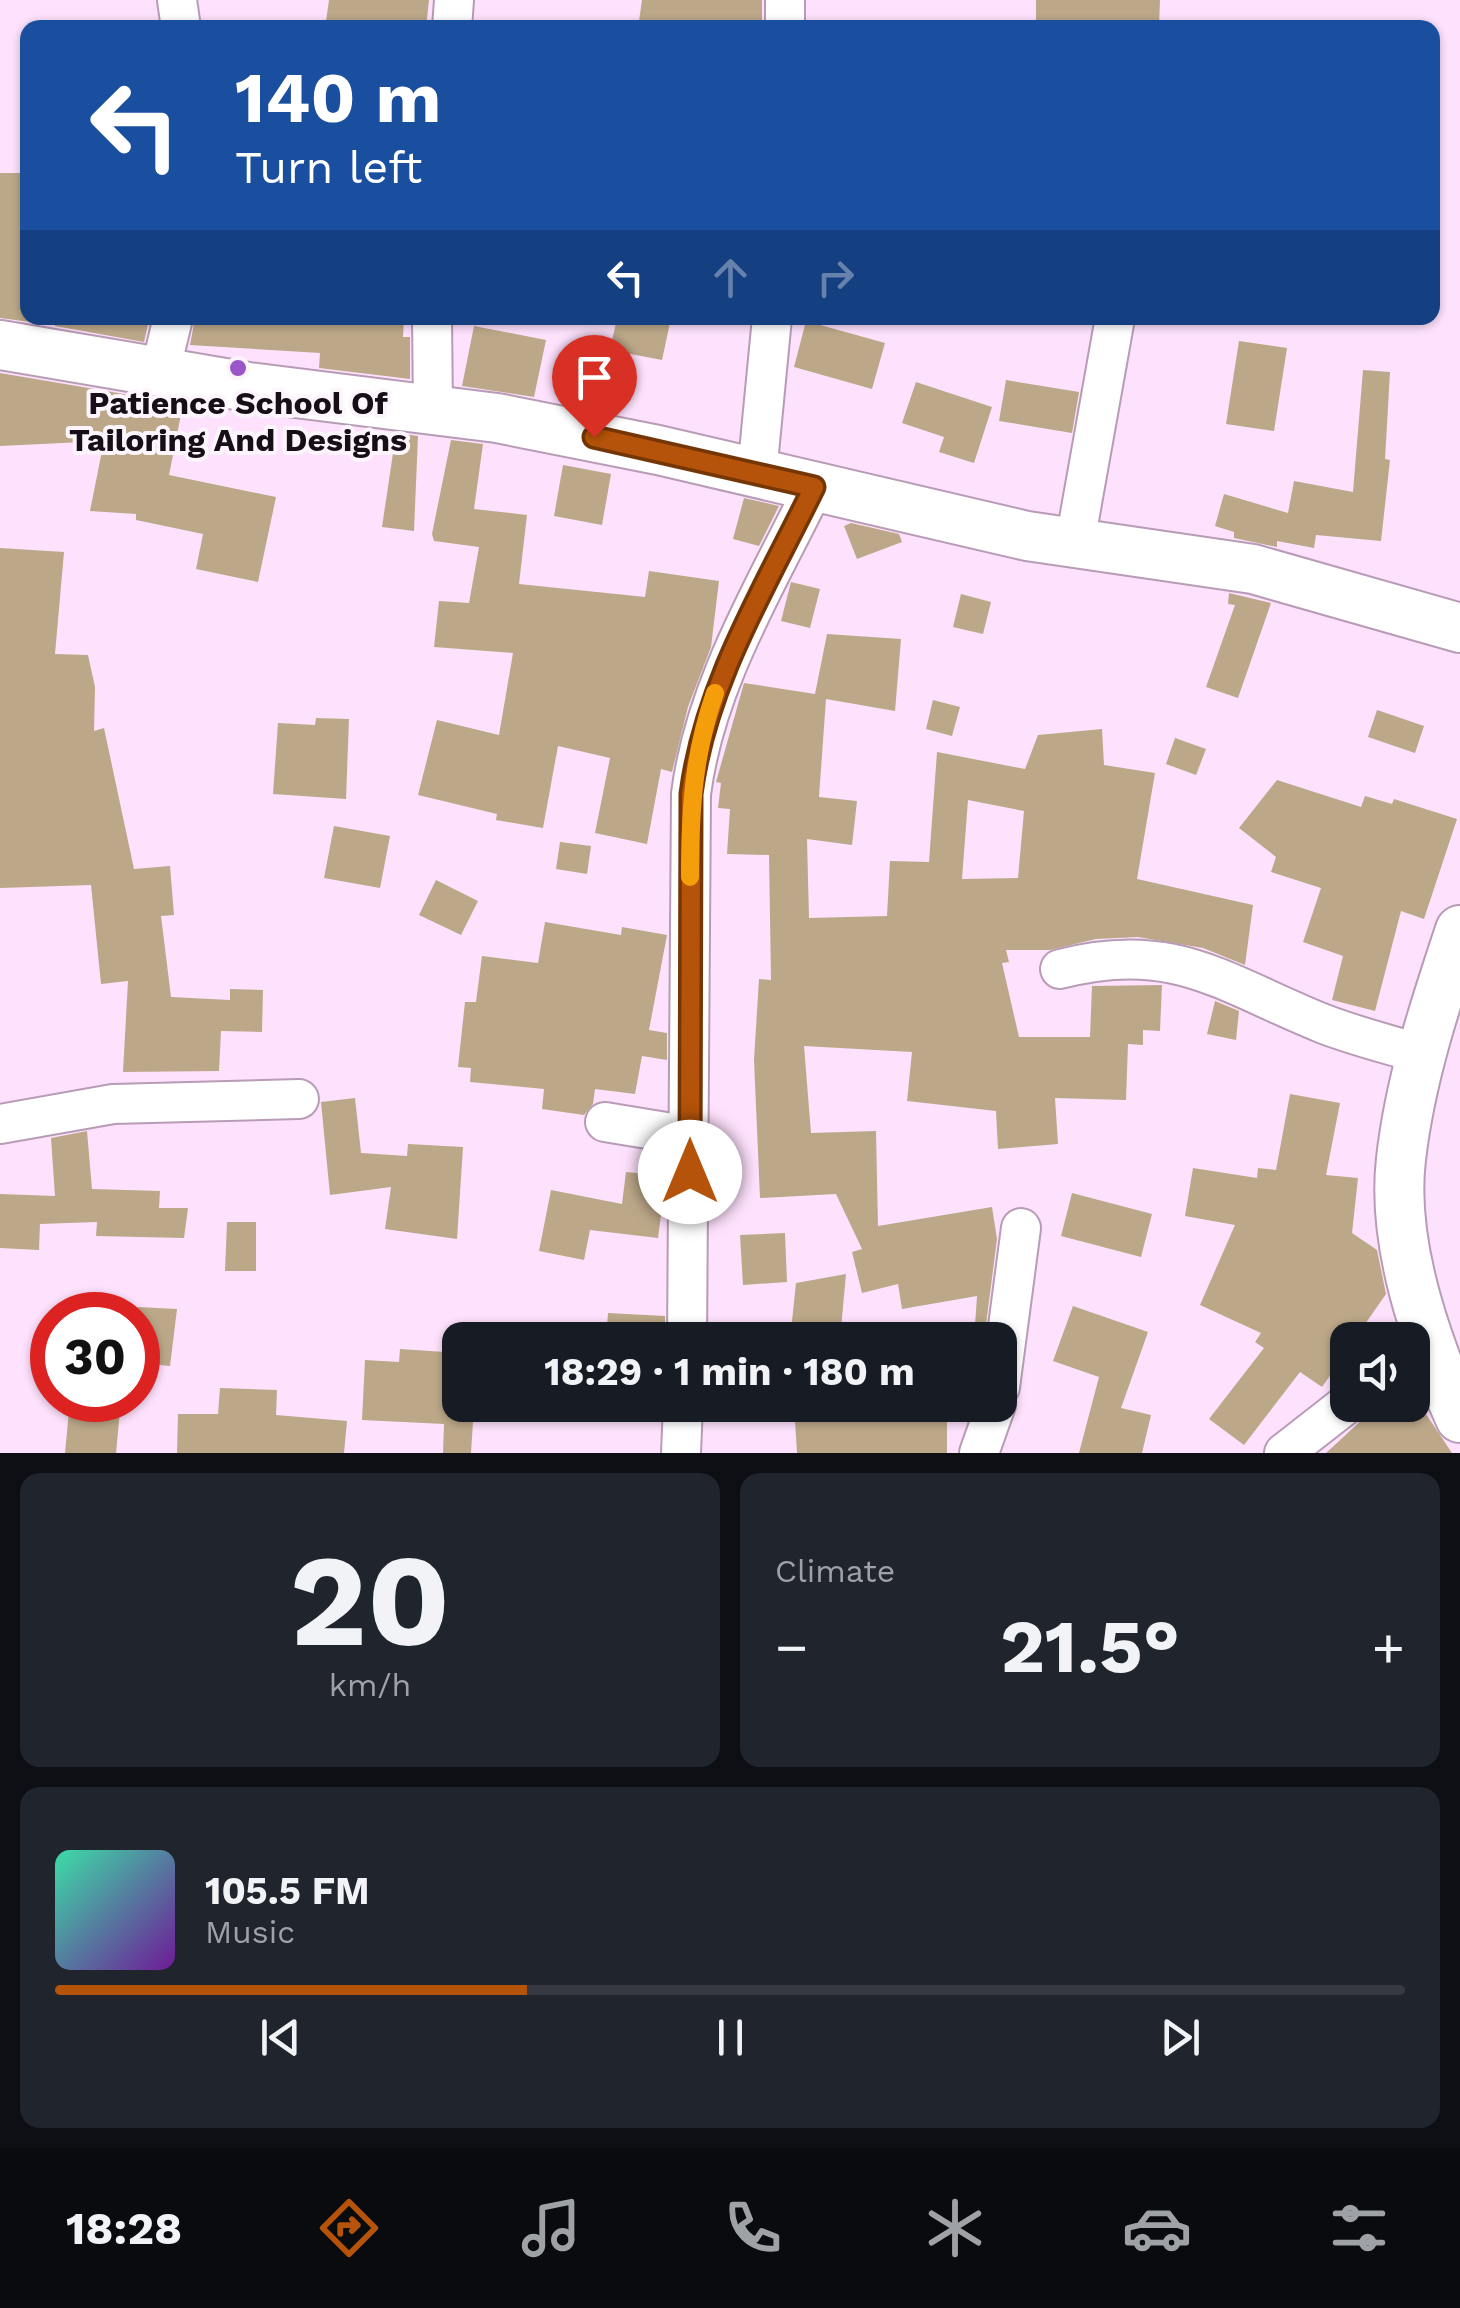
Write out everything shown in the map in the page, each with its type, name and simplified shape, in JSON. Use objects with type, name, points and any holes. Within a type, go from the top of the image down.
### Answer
[{"type":"street","points":[[160,372],[171,325]]},
{"type":"street","points":[[432,325],[433,409]]},
{"type":"street","points":[[758,473],[771,325]]},
{"type":"street","points":[[1076,542],[1114,325]]},
{"type":"street","points":[[0,345],[160,372],[498,418],[1028,536],[1253,569],[1460,628]]},
{"type":"street","points":[[687,1322],[691,794],[697,744],[719,682],[814,487]]},
{"type":"street","points":[[1460,930],[1420,1054],[1400,1162],[1404,1236],[1435,1357],[1460,1418]]},
{"type":"street","points":[[1060,969],[1102,958],[1187,964],[1327,1025],[1420,1054]]},
{"type":"street","points":[[0,1124],[113,1104],[299,1099]]},
{"type":"street","points":[[605,1122],[690,1136]]},
{"type":"street","points":[[1008,1322],[1020,1228]]},
{"type":"street","points":[[1284,1453],[1330,1417]]},
{"type":"street","points":[[681,1453],[682,1422]]},
{"type":"street","points":[[979,1453],[990,1422]]},
{"type":"building","points":[[329,0],[429,0],[427,20],[326,20]]},
{"type":"building","points":[[642,0],[762,0],[762,20],[639,20]]},
{"type":"building","points":[[1036,0],[1160,0],[1159,20],[1036,20]]},
{"type":"building","points":[[0,173],[20,173],[20,321],[0,318]]},
{"type":"building","points":[[55,325],[148,325],[144,342]]},
{"type":"building","points":[[194,325],[404,325],[403,337],[410,337],[410,379],[319,368],[320,353],[190,345]]},
{"type":"building","points":[[615,325],[670,325],[662,360],[610,350]]},
{"type":"building","points":[[805,325],[820,325],[885,343],[872,389],[794,367]]},
{"type":"building","points":[[474,326],[546,340],[534,397],[462,386]]},
{"type":"building","points":[[1239,341],[1287,348],[1274,431],[1226,424]]},
{"type":"building","points":[[1363,370],[1390,372],[1385,459],[1390,460],[1381,541],[1316,535],[1314,548],[1277,541],[1277,547],[1234,538],[1234,532],[1215,526],[1224,494],[1288,513],[1294,481],[1353,492]]},
{"type":"building","points":[[0,373],[183,404],[169,475],[276,497],[258,582],[196,569],[203,534],[136,520],[136,514],[90,511],[104,441],[0,446]]},
{"type":"building","points":[[1006,380],[1079,392],[1072,433],[999,421]]},
{"type":"building","points":[[916,382],[992,407],[974,463],[939,452],[944,437],[902,423]]},
{"type":"building","points":[[396,433],[418,436],[414,531],[382,527]]},
{"type":"building","points":[[451,440],[483,444],[474,509],[527,515],[519,584],[645,597],[649,571],[719,581],[711,647],[688,707],[672,772],[661,769],[647,844],[595,833],[610,758],[558,746],[543,828],[496,820],[497,814],[418,795],[437,720],[499,735],[513,653],[434,647],[439,601],[469,603],[479,547],[434,541],[432,534]]},
{"type":"building","points":[[563,465],[611,474],[602,525],[554,516]]},
{"type":"building","points":[[744,498],[779,506],[759,546],[733,539]]},
{"type":"building","points":[[851,523],[899,534],[902,542],[857,559],[844,526]]},
{"type":"building","points":[[0,548],[64,552],[55,654],[88,655],[95,687],[94,731],[104,728],[134,869],[170,866],[174,915],[161,916],[171,997],[230,1000],[230,989],[263,990],[262,1032],[221,1031],[219,1071],[123,1072],[128,981],[101,984],[91,885],[0,888]]},
{"type":"building","points":[[791,582],[820,589],[810,628],[781,621]]},
{"type":"building","points":[[1229,593],[1271,603],[1238,698],[1206,687],[1235,605],[1228,604]]},
{"type":"building","points":[[961,594],[991,602],[983,634],[953,627]]},
{"type":"building","points":[[827,634],[901,639],[895,711],[826,699],[819,797],[857,801],[852,845],[807,839],[809,918],[887,916],[890,861],[929,862],[937,752],[1025,769],[1038,735],[1102,729],[1104,765],[1155,773],[1137,879],[1253,905],[1245,965],[1203,948],[1138,937],[1096,939],[1050,950],[1006,950],[1009,962],[1002,963],[1019,1037],[1090,1037],[1092,986],[1162,985],[1160,1031],[1143,1030],[1143,1045],[1128,1044],[1126,1100],[1055,1098],[1058,1144],[998,1149],[996,1111],[907,1101],[912,1052],[804,1046],[811,1133],[876,1131],[878,1226],[992,1207],[997,1239],[986,1322],[975,1322],[977,1296],[902,1309],[898,1284],[862,1293],[852,1252],[862,1249],[836,1194],[760,1198],[754,1060],[759,979],[771,980],[769,855],[727,854],[730,809],[718,808],[721,783],[716,782],[744,683],[815,694]],"holes":[[[968,800],[1024,811],[1018,878],[962,879]]]},
{"type":"building","points":[[933,700],[960,707],[952,736],[926,729]]},
{"type":"building","points":[[1377,710],[1424,726],[1415,753],[1368,737]]},
{"type":"building","points":[[316,718],[349,719],[346,799],[273,794],[278,723],[315,725]]},
{"type":"building","points":[[1175,738],[1206,749],[1196,775],[1166,764]]},
{"type":"building","points":[[1277,780],[1361,807],[1365,796],[1392,804],[1394,799],[1457,819],[1424,919],[1401,911],[1375,1011],[1332,1000],[1343,956],[1303,942],[1321,888],[1271,872],[1276,857],[1239,828]]},
{"type":"building","points":[[334,826],[390,836],[380,888],[324,878]]},
{"type":"building","points":[[560,842],[591,846],[587,874],[556,869]]},
{"type":"building","points":[[436,880],[478,901],[461,935],[419,915]]},
{"type":"building","points":[[545,922],[621,935],[622,927],[667,935],[649,1030],[667,1033],[667,1060],[642,1056],[635,1094],[595,1089],[593,1104],[584,1115],[542,1109],[544,1089],[470,1082],[471,1068],[458,1067],[465,1002],[476,1002],[482,956],[538,963]]},
{"type":"building","points":[[1215,1001],[1239,1011],[1236,1040],[1207,1034]]},
{"type":"building","points":[[1290,1094],[1340,1103],[1326,1175],[1358,1178],[1352,1233],[1377,1250],[1386,1294],[1367,1322],[1330,1322],[1330,1376],[1322,1387],[1300,1372],[1244,1445],[1209,1419],[1264,1348],[1255,1342],[1261,1333],[1200,1305],[1235,1225],[1185,1216],[1193,1168],[1257,1178],[1258,1168],[1276,1170]]},
{"type":"building","points":[[355,1098],[361,1153],[407,1156],[408,1144],[463,1147],[457,1239],[385,1229],[391,1187],[330,1195],[321,1102]]},
{"type":"building","points":[[87,1131],[92,1189],[160,1191],[159,1208],[188,1208],[184,1238],[96,1236],[97,1222],[40,1224],[39,1250],[0,1248],[0,1194],[55,1196],[51,1138]]},
{"type":"building","points":[[626,1172],[666,1176],[658,1238],[590,1230],[584,1260],[539,1251],[551,1190],[622,1204]]},
{"type":"building","points":[[1072,1193],[1152,1214],[1141,1257],[1061,1236]]},
{"type":"building","points":[[227,1222],[256,1222],[256,1271],[225,1271]]},
{"type":"building","points":[[785,1233],[787,1282],[743,1285],[740,1235]]},
{"type":"building","points":[[846,1274],[842,1322],[792,1322],[796,1283]]},
{"type":"building","points":[[1073,1306],[1148,1332],[1121,1408],[1151,1415],[1142,1453],[1079,1453],[1099,1377],[1053,1361]]},
{"type":"building","points":[[160,1308],[177,1309],[170,1366],[160,1365]]},
{"type":"building","points":[[608,1313],[665,1316],[665,1322],[607,1322]]},
{"type":"building","points":[[400,1349],[442,1352],[442,1422],[473,1422],[471,1453],[443,1453],[444,1424],[362,1420],[365,1360],[399,1362]]},
{"type":"building","points":[[220,1388],[277,1390],[276,1415],[347,1421],[344,1453],[177,1453],[178,1414],[218,1414]]},
{"type":"building","points":[[1430,1420],[1452,1453],[1326,1453],[1360,1422]]},
{"type":"building","points":[[68,1422],[119,1422],[116,1453],[65,1453]]},
{"type":"building","points":[[795,1422],[947,1422],[947,1453],[797,1453]]},
{"type":"slow traffic","points":[[690,877],[691,794],[697,744],[715,693]]},
{"type":"place","name":"Patience School Of Tailoring And Designs","points":[[238,368]]},
{"type":"route","points":[[594,437],[814,487],[719,682],[697,744],[691,794],[690,1172]]}]
